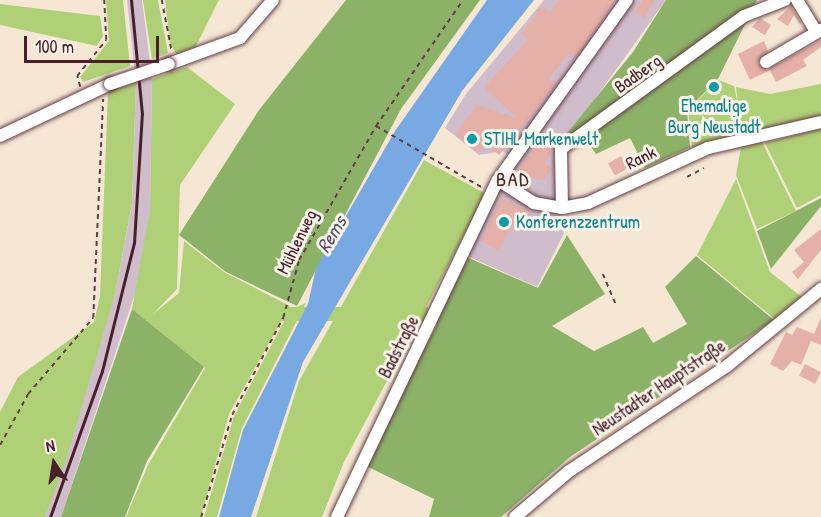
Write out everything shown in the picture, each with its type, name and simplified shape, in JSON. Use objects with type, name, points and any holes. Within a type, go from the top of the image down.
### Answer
[{"type":"street","points":[[0,136],[105,86],[240,38],[273,0]]},
{"type":"street","points":[[491,193],[627,0]]},
{"type":"street","name":"Badberg","points":[[562,208],[561,148],[744,16],[785,0]]},
{"type":"street","points":[[766,62],[795,49],[819,31],[797,0]]},
{"type":"street","name":"Rank","points":[[498,180],[534,203],[562,208],[588,203],[708,148],[821,122]]},
{"type":"street","name":"Badstraße","points":[[337,517],[491,193]]},
{"type":"street","name":"Neustadter Hauptstraße","points":[[515,517],[567,472],[727,366],[821,289]]},
{"type":"path","points":[[84,95],[77,76],[106,40],[104,0]]},
{"type":"path","points":[[162,0],[173,63]]},
{"type":"path","name":"Mühlenweg","points":[[201,517],[231,415],[283,318],[299,260],[376,126],[463,0]]},
{"type":"path","points":[[0,445],[28,394],[83,332],[96,307],[105,86]]},
{"type":"path","points":[[376,126],[491,193]]},
{"type":"path","points":[[687,177],[704,168]]},
{"type":"path","points":[[603,274],[616,304]]},
{"type":"shaded area","points":[[127,0],[142,0],[152,79],[150,210],[143,269],[61,517],[45,517],[115,294],[132,204],[136,83]]},
{"type":"shaded area","points":[[544,0],[666,0],[554,156],[564,233],[537,287],[465,255],[515,161],[503,151],[479,155],[445,128],[466,94]]},
{"type":"green space","points":[[106,0],[123,0],[130,66],[83,82],[80,77],[109,41]]},
{"type":"green space","points":[[143,0],[158,0],[168,53],[152,59]]},
{"type":"green space","points":[[165,0],[219,0],[194,50],[178,56],[170,44]]},
{"type":"green space","points":[[346,0],[480,0],[401,109],[297,306],[226,272],[179,235],[259,110]]},
{"type":"green space","points":[[666,0],[757,0],[718,79],[687,110],[690,147],[645,168],[630,138],[596,154],[587,141],[565,150],[560,145],[568,132],[633,52]]},
{"type":"green space","points":[[0,4],[100,16],[103,36],[97,46],[0,25]]},
{"type":"green space","points":[[187,67],[235,104],[180,185],[177,289],[153,314],[179,293],[184,241],[224,272],[290,306],[229,414],[201,517],[126,517],[148,465],[205,368],[132,309],[150,210],[152,79]]},
{"type":"green space","points":[[718,80],[734,86],[738,105],[736,87],[770,94],[821,84],[821,118],[692,147],[688,110]]},
{"type":"green space","points":[[136,83],[132,203],[115,294],[65,464],[45,517],[0,517],[0,412],[18,377],[94,322],[100,296],[108,91]]},
{"type":"green space","points":[[821,128],[821,195],[797,208],[765,143]]},
{"type":"green space","points":[[762,142],[796,211],[757,229],[736,175],[741,147]]},
{"type":"green space","points":[[424,160],[486,194],[344,462],[322,517],[256,517],[299,381]]},
{"type":"green space","points":[[736,179],[770,272],[802,297],[776,320],[697,255]]},
{"type":"green space","points":[[821,198],[821,206],[771,269],[757,231]]},
{"type":"green space","points":[[567,235],[605,294],[552,326],[594,351],[643,327],[653,343],[687,324],[665,287],[696,256],[774,320],[570,457],[501,517],[429,517],[434,499],[364,465],[436,326],[440,300],[464,256],[538,288]]},
{"type":"green space","points":[[306,303],[242,428],[217,517],[204,517],[234,416],[290,310]]},
{"type":"green space","points":[[257,307],[428,307],[428,321],[257,321]]},
{"type":"green space","points":[[132,309],[204,367],[147,461],[125,517],[61,517]]},
{"type":"water","points":[[487,0],[534,0],[462,91],[303,362],[251,517],[219,517],[243,430],[308,304],[316,268],[395,131]]},
{"type":"building","points":[[559,0],[616,0],[576,58],[568,54],[549,79],[557,84],[499,155],[485,143],[480,153],[455,134],[477,105],[517,118],[484,87],[528,40],[521,34],[542,6],[550,12]]},
{"type":"building","points":[[643,0],[655,0],[645,18],[635,12]]},
{"type":"building","points":[[791,6],[801,23],[794,15],[788,26],[777,19]]},
{"type":"building","points":[[760,18],[771,25],[765,35],[752,27]]},
{"type":"building","points":[[821,40],[821,47],[803,60],[807,66],[776,82],[770,70],[750,80],[738,54],[764,41],[768,51],[758,63],[767,70]]},
{"type":"building","points":[[543,138],[553,146],[546,164],[552,169],[544,180],[524,176],[516,170]]},
{"type":"building","points":[[621,156],[628,168],[615,176],[608,164]]},
{"type":"building","name":"Konferenzzentrum","points":[[501,198],[531,212],[512,226],[498,250],[481,241]]},
{"type":"building","points":[[821,229],[821,250],[798,279],[792,272],[804,262],[794,250]]},
{"type":"building","points":[[821,317],[821,345],[811,341],[801,365],[792,361],[783,371],[770,364],[786,332],[792,335],[797,327],[814,334]]},
{"type":"building","points":[[805,364],[821,372],[815,384],[799,376]]},
{"type":"railway","points":[[50,517],[102,371],[134,243],[142,114],[131,0]]},
{"type":"place","name":"Ehemalige Burg Neustadt","points":[[714,87]]},
{"type":"place","name":"STIHL Markenwelt","points":[[472,139]]},
{"type":"place","name":"Konferenzzentrum","points":[[504,222]]},
{"type":"district","name":"BAD","points":[[513,178]]},
{"type":"water label","name":"Rems","points":[[331,234]]}]
